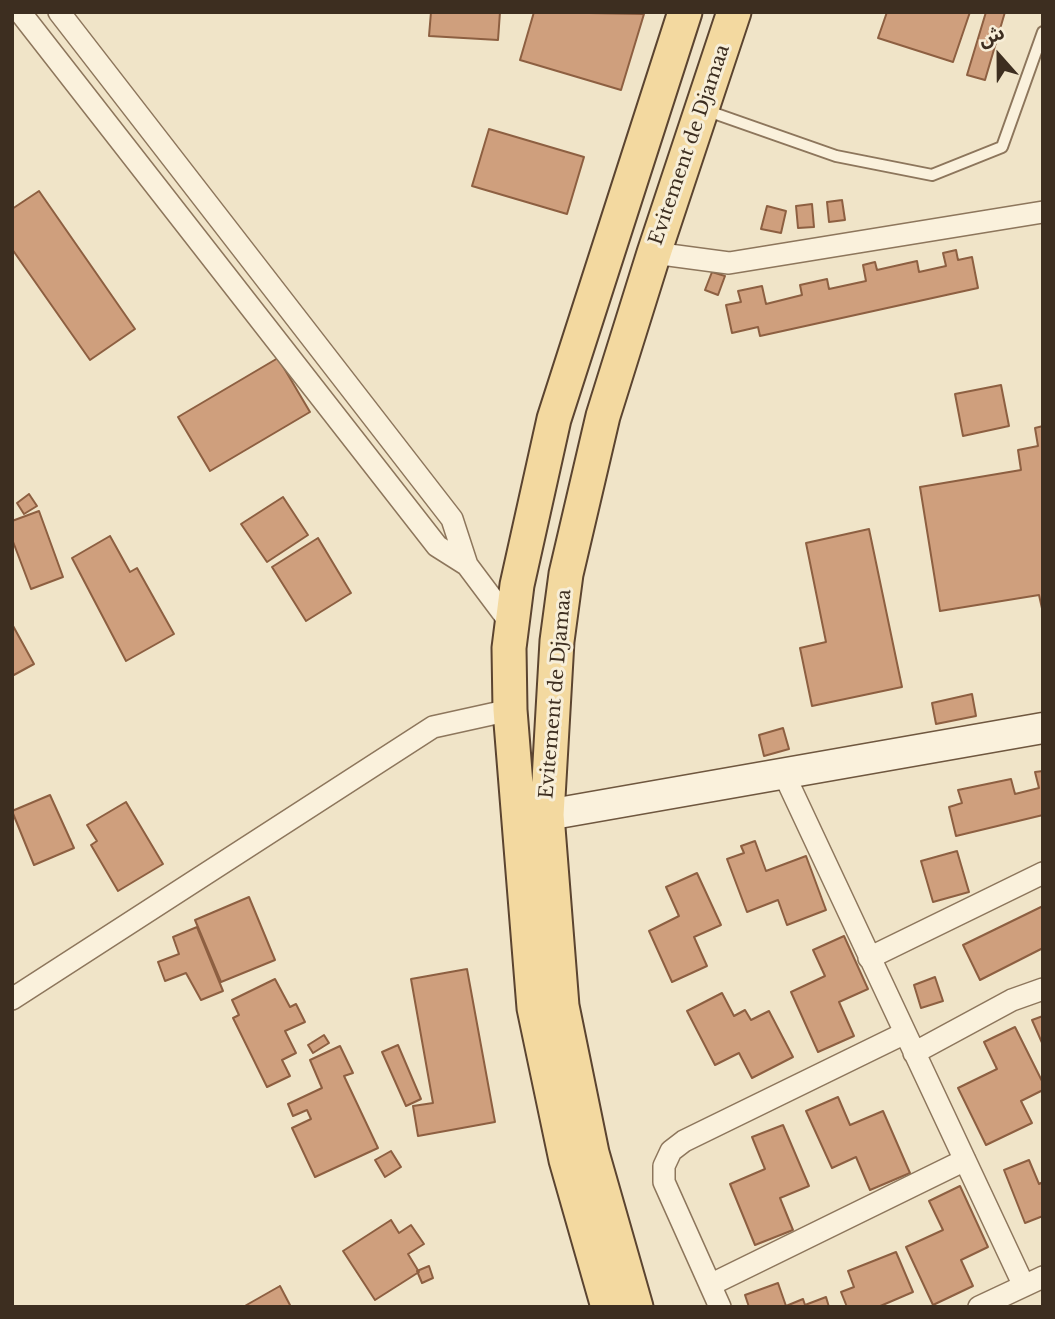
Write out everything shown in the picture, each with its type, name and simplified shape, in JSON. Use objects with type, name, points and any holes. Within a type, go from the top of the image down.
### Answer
[{"type":"main road","points":[[608,1307],[566,1160],[534,1008],[510,710],[509,648],[525,546],[554,419],[685,12]]},
{"type":"main road","name":"Evitement de Djamaa","points":[[636,1307],[592,1153],[562,1006],[547,815],[556,653],[566,574],[603,416],[734,12]]},
{"type":"street","points":[[20,12],[437,546],[467,565]]},
{"type":"street","points":[[58,12],[452,519],[467,565],[512,625]]},
{"type":"street","points":[[654,253],[729,263],[1043,212]]},
{"type":"street","points":[[12,999],[433,727],[510,710]]},
{"type":"street","points":[[547,815],[1043,728]]},
{"type":"street","points":[[783,772],[965,1160],[1033,1281],[979,1307]]},
{"type":"street","points":[[869,958],[1043,873]]},
{"type":"street","points":[[720,1307],[664,1182],[664,1166],[671,1152],[684,1141],[909,1043],[1043,989]]},
{"type":"street","points":[[710,1286],[965,1160]]},
{"type":"lane","points":[[702,109],[836,156],[932,175],[1002,146],[1043,32]]},
{"type":"building","points":[[431,12],[500,12],[498,40],[429,36]]},
{"type":"building","points":[[534,12],[644,14],[621,90],[520,60]]},
{"type":"building","points":[[887,12],[970,12],[953,62],[878,38]]},
{"type":"building","points":[[986,12],[1005,12],[985,80],[967,75]]},
{"type":"building","points":[[489,129],[584,157],[567,214],[472,186]]},
{"type":"building","points":[[39,191],[135,329],[90,360],[12,249],[12,209]]},
{"type":"building","points":[[842,200],[845,220],[829,222],[827,202]]},
{"type":"building","points":[[812,204],[814,227],[798,228],[796,206]]},
{"type":"building","points":[[767,206],[786,211],[781,233],[761,229]]},
{"type":"building","points":[[956,250],[958,260],[972,257],[978,288],[760,336],[758,327],[732,333],[726,305],[741,302],[738,291],[762,286],[766,304],[802,295],[800,285],[827,279],[829,289],[866,281],[863,265],[875,262],[877,270],[917,261],[919,272],[946,266],[943,253]]},
{"type":"building","points":[[712,272],[725,276],[718,295],[705,290]]},
{"type":"building","points":[[278,358],[310,412],[210,471],[178,417]]},
{"type":"building","points":[[1001,385],[1009,426],[963,436],[955,394]]},
{"type":"building","points":[[1043,426],[1043,613],[1039,595],[940,611],[920,487],[1021,470],[1018,450],[1038,446],[1035,428]]},
{"type":"building","points":[[29,494],[37,506],[24,514],[17,503]]},
{"type":"building","points":[[283,497],[308,535],[267,562],[241,524]]},
{"type":"building","points":[[39,511],[63,577],[31,589],[12,539],[12,521]]},
{"type":"building","points":[[869,529],[902,687],[812,706],[800,648],[826,642],[806,543]]},
{"type":"building","points":[[110,536],[130,572],[137,568],[174,634],[126,661],[72,558]]},
{"type":"building","points":[[318,538],[351,593],[306,621],[272,567]]},
{"type":"building","points":[[12,624],[34,664],[12,676]]},
{"type":"building","points":[[972,694],[976,716],[936,724],[932,703]]},
{"type":"building","points":[[783,728],[789,749],[764,756],[759,735]]},
{"type":"building","points":[[1043,771],[1043,815],[956,836],[949,807],[962,803],[958,790],[1011,779],[1015,794],[1039,788],[1035,772]]},
{"type":"building","points":[[50,795],[74,848],[34,865],[12,811]]},
{"type":"building","points":[[126,802],[163,864],[118,891],[91,845],[97,841],[87,825]]},
{"type":"building","points":[[755,841],[766,871],[806,856],[826,910],[787,925],[778,900],[747,912],[727,859],[744,853],[741,846]]},
{"type":"building","points":[[957,851],[969,892],[933,902],[921,861]]},
{"type":"building","points":[[697,873],[721,925],[694,937],[707,966],[672,982],[649,931],[679,916],[666,887]]},
{"type":"building","points":[[249,897],[275,960],[221,982],[195,920]]},
{"type":"building","points":[[1043,906],[1043,948],[980,980],[963,945]]},
{"type":"building","points":[[197,927],[223,991],[201,1000],[186,973],[165,981],[158,962],[179,954],[173,937]]},
{"type":"building","points":[[844,936],[868,989],[839,1002],[854,1036],[818,1052],[791,992],[825,976],[813,950]]},
{"type":"building","points":[[467,969],[495,1122],[418,1136],[413,1106],[433,1103],[411,979]]},
{"type":"building","points":[[935,977],[943,1001],[921,1008],[914,985]]},
{"type":"building","points":[[275,979],[290,1007],[296,1004],[305,1022],[285,1031],[296,1053],[282,1060],[290,1076],[267,1087],[233,1018],[239,1015],[232,1000]]},
{"type":"building","points":[[722,993],[734,1016],[745,1010],[751,1020],[769,1011],[793,1057],[752,1078],[739,1053],[715,1065],[687,1011]]},
{"type":"building","points":[[1043,1016],[1043,1045],[1032,1020]]},
{"type":"building","points":[[1015,1027],[1043,1083],[1043,1090],[1021,1101],[1032,1123],[986,1145],[958,1088],[997,1069],[984,1042]]},
{"type":"building","points":[[324,1035],[329,1043],[313,1053],[308,1045]]},
{"type":"building","points":[[398,1045],[421,1099],[406,1106],[382,1052]]},
{"type":"building","points":[[340,1046],[353,1073],[344,1076],[378,1148],[315,1177],[292,1128],[311,1119],[307,1110],[293,1116],[288,1104],[322,1088],[310,1060]]},
{"type":"building","points":[[838,1097],[850,1125],[883,1111],[910,1173],[870,1190],[856,1157],[832,1168],[806,1111]]},
{"type":"building","points":[[783,1125],[809,1186],[780,1198],[793,1230],[755,1245],[730,1184],[765,1169],[752,1137]]},
{"type":"building","points":[[391,1151],[401,1167],[385,1177],[375,1160]]},
{"type":"building","points":[[1029,1160],[1039,1184],[1043,1182],[1043,1216],[1025,1223],[1004,1170]]},
{"type":"building","points":[[960,1186],[988,1247],[961,1260],[973,1286],[933,1305],[906,1247],[943,1230],[929,1201]]},
{"type":"building","points":[[391,1220],[399,1233],[411,1225],[424,1244],[408,1254],[419,1272],[375,1300],[343,1251]]},
{"type":"building","points":[[896,1252],[913,1292],[878,1307],[847,1307],[841,1292],[854,1287],[848,1271]]},
{"type":"building","points":[[429,1266],[433,1278],[422,1283],[417,1271]]},
{"type":"building","points":[[778,1283],[786,1306],[803,1299],[805,1305],[826,1297],[829,1307],[749,1307],[745,1295]]},
{"type":"building","points":[[280,1286],[291,1307],[243,1307]]}]
